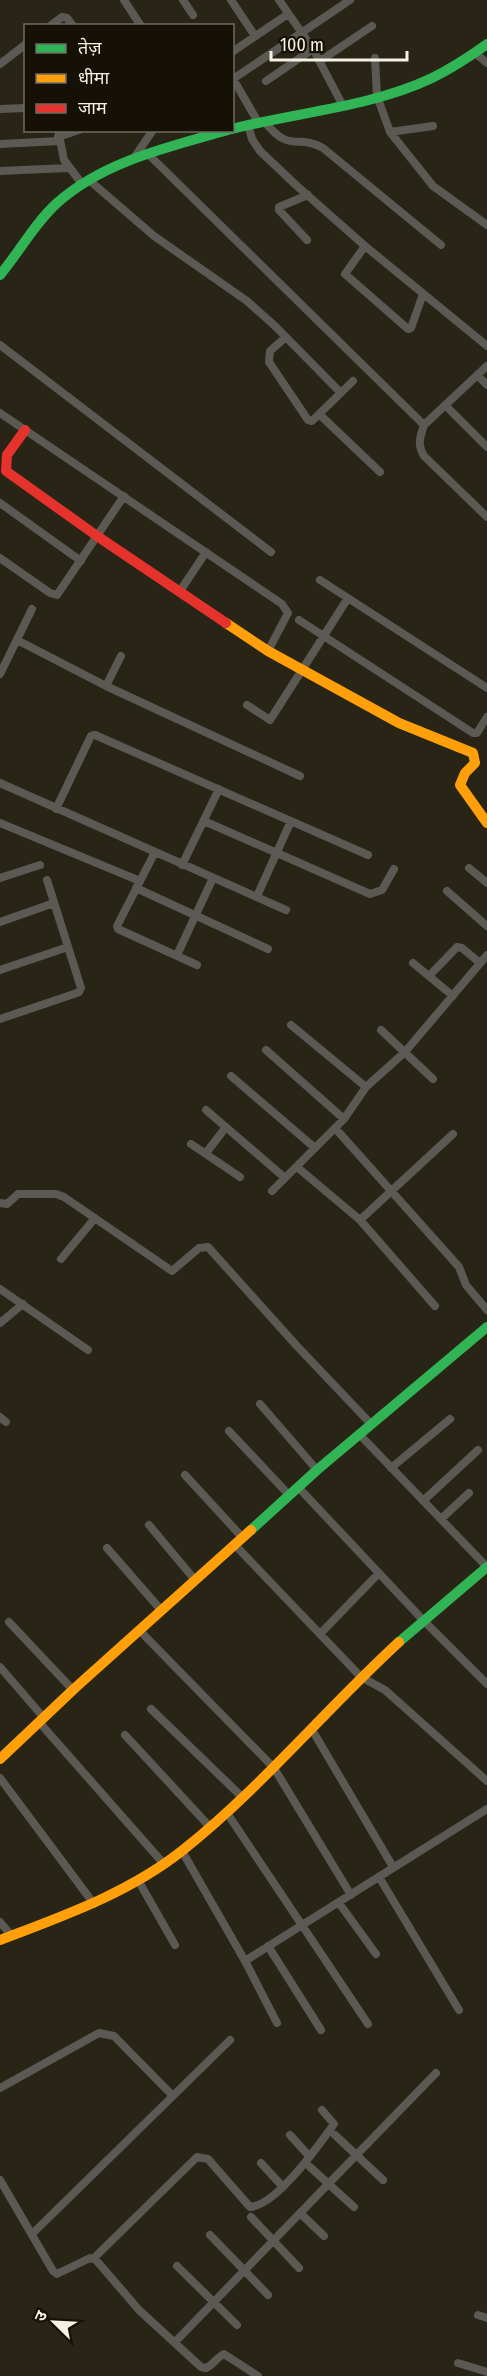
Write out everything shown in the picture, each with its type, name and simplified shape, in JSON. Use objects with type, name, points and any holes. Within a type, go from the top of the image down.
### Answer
[{"type":"street","points":[[124,0],[140,24]]},
{"type":"street","points":[[183,0],[193,15]]},
{"type":"street","points":[[231,0],[255,36]]},
{"type":"street","points":[[291,0],[281,3],[313,49],[342,104]]},
{"type":"street","points":[[234,77],[350,0]]},
{"type":"street","points":[[234,51],[288,14]]},
{"type":"street","points":[[53,24],[62,17],[67,18],[72,24]]},
{"type":"street","points":[[320,61],[372,26]]},
{"type":"street","points":[[234,129],[377,96],[440,74],[487,44]]},
{"type":"street","points":[[0,64],[24,46]]},
{"type":"street","points":[[266,81],[313,49]]},
{"type":"street","points":[[475,53],[487,63]]},
{"type":"street","points":[[375,58],[377,96],[390,132],[433,186],[487,225]]},
{"type":"street","points":[[234,80],[257,123],[286,142],[306,142],[323,148],[441,245]]},
{"type":"street","points":[[0,109],[24,108]]},
{"type":"street","points":[[257,123],[252,138],[260,151],[365,246],[487,346]]},
{"type":"street","points":[[390,132],[433,126]]},
{"type":"street","points":[[135,158],[152,132]]},
{"type":"street","points":[[0,275],[38,222],[71,190],[122,162],[209,133]]},
{"type":"street","points":[[0,144],[58,136],[68,168],[154,236],[234,291],[286,337],[341,393]]},
{"type":"street","points":[[148,154],[424,425]]},
{"type":"street","points":[[0,171],[68,168]]},
{"type":"street","points":[[308,195],[279,207],[279,210],[308,240]]},
{"type":"street","points":[[365,246],[345,274],[408,329],[414,324],[423,294]]},
{"type":"street","points":[[286,337],[270,351],[269,362],[305,418],[312,421],[353,381]]},
{"type":"street","points":[[0,345],[271,552]]},
{"type":"street","points":[[487,366],[424,425],[419,438],[419,448],[424,456],[487,517]]},
{"type":"street","points":[[477,375],[487,386]]},
{"type":"street","points":[[445,405],[487,447]]},
{"type":"street","points":[[0,413],[287,608],[286,620],[268,651]]},
{"type":"street","points":[[319,414],[380,472]]},
{"type":"street","points":[[25,430],[4,459],[3,465],[6,471],[97,536],[268,651],[399,723],[473,753],[475,763],[465,773],[460,785],[487,823]]},
{"type":"street","points":[[1,562],[50,593],[57,595],[124,496]]},
{"type":"street","points":[[0,503],[81,561]]},
{"type":"street","points":[[180,591],[206,552]]},
{"type":"street","points":[[320,580],[487,688]]},
{"type":"street","points":[[246,705],[270,720],[348,598]]},
{"type":"street","points":[[0,674],[33,609]]},
{"type":"street","points":[[299,620],[473,733],[477,733],[487,717]]},
{"type":"street","points":[[17,640],[106,686],[300,776]]},
{"type":"street","points":[[106,686],[121,656]]},
{"type":"street","points":[[56,809],[91,736],[95,735],[368,855]]},
{"type":"street","points":[[0,783],[286,910]]},
{"type":"street","points":[[182,865],[219,789]]},
{"type":"street","points":[[204,821],[370,894],[382,890],[394,869]]},
{"type":"street","points":[[256,896],[291,821]]},
{"type":"street","points":[[0,823],[138,885],[196,917],[268,950]]},
{"type":"street","points":[[155,852],[117,926],[118,929],[197,965]]},
{"type":"street","points":[[0,878],[40,865]]},
{"type":"street","points":[[469,868],[487,883]]},
{"type":"street","points":[[177,956],[213,878]]},
{"type":"street","points":[[0,1019],[79,992],[81,988],[47,880]]},
{"type":"street","points":[[447,891],[487,926]]},
{"type":"street","points":[[0,922],[54,903]]},
{"type":"street","points":[[0,970],[68,947]]},
{"type":"street","points":[[429,976],[457,947],[462,948],[480,963]]},
{"type":"street","points":[[272,1191],[344,1119],[366,1087],[405,1052],[487,955]]},
{"type":"street","points":[[413,963],[453,996]]},
{"type":"street","points":[[291,1024],[366,1087]]},
{"type":"street","points":[[381,1030],[433,1079]]},
{"type":"street","points":[[266,1050],[344,1119]]},
{"type":"street","points":[[231,1076],[315,1148]]},
{"type":"street","points":[[206,1110],[285,1179]]},
{"type":"street","points":[[206,1153],[226,1127]]},
{"type":"street","points":[[335,1128],[459,1267],[466,1285],[487,1310]]},
{"type":"street","points":[[360,1220],[453,1134]]},
{"type":"street","points":[[191,1144],[240,1177]]},
{"type":"street","points":[[297,1167],[360,1220],[435,1306]]},
{"type":"street","points":[[0,1203],[7,1204],[18,1194],[56,1194],[172,1271],[199,1248],[207,1247],[371,1424]]},
{"type":"street","points":[[61,1259],[95,1218]]},
{"type":"street","points":[[0,1289],[88,1350]]},
{"type":"street","points":[[0,1323],[23,1304]]},
{"type":"street","points":[[0,1759],[73,1690],[317,1470],[486,1330]]},
{"type":"street","points":[[260,1404],[317,1470]]},
{"type":"street","points":[[392,1468],[450,1419]]},
{"type":"street","points":[[229,1431],[289,1495]]},
{"type":"street","points":[[0,1940],[94,1904],[138,1880],[182,1851],[274,1768],[362,1677],[423,1620],[487,1567],[359,1434]]},
{"type":"street","points":[[423,1501],[478,1450]]},
{"type":"street","points":[[185,1475],[238,1541],[320,1634],[362,1677],[385,1690],[487,1781]]},
{"type":"street","points":[[298,1487],[423,1620],[487,1684]]},
{"type":"street","points":[[441,1519],[469,1492]]},
{"type":"street","points":[[149,1525],[195,1580]]},
{"type":"street","points":[[107,1548],[161,1610]]},
{"type":"street","points":[[320,1634],[379,1573]]},
{"type":"street","points":[[9,1622],[73,1690]]},
{"type":"street","points":[[140,1631],[274,1768],[351,1895]]},
{"type":"street","points":[[0,1667],[41,1720],[163,1863]]},
{"type":"street","points":[[151,1709],[242,1797]]},
{"type":"street","points":[[311,1728],[393,1867]]},
{"type":"street","points":[[125,1735],[210,1827]]},
{"type":"street","points":[[0,1778],[94,1904]]},
{"type":"street","points":[[244,1961],[487,1809]]},
{"type":"street","points":[[226,1813],[368,2024]]},
{"type":"street","points":[[182,1851],[244,1961],[276,2024]]},
{"type":"street","points":[[379,1877],[459,2010]]},
{"type":"street","points":[[138,1880],[175,1945]]},
{"type":"street","points":[[339,1903],[376,1954]]},
{"type":"street","points":[[0,1922],[12,1936]]},
{"type":"street","points":[[268,1946],[321,2030]]},
{"type":"street","points":[[0,2088],[99,2032],[114,2036],[173,2096]]},
{"type":"street","points":[[32,2234],[230,2040]]},
{"type":"street","points":[[175,2342],[436,2073]]},
{"type":"street","points":[[93,2259],[197,2157],[208,2159],[250,2207],[259,2205],[283,2187],[334,2124],[322,2110]]},
{"type":"street","points":[[290,2135],[309,2156]]},
{"type":"street","points":[[335,2135],[383,2180]]},
{"type":"street","points":[[261,2163],[283,2187]]},
{"type":"street","points":[[310,2167],[354,2207]]},
{"type":"street","points":[[0,2180],[53,2271],[57,2274],[90,2258],[101,2263],[140,2310],[201,2367],[210,2367],[218,2357],[224,2354],[258,2376]]},
{"type":"street","points":[[300,2213],[324,2236]]},
{"type":"street","points":[[250,2217],[300,2268]]},
{"type":"street","points":[[210,2235],[268,2295]]},
{"type":"street","points":[[177,2266],[237,2325]]},
{"type":"street","points":[[478,2315],[487,2318]]},
{"type":"street","points":[[458,2362],[487,2372]]},
{"type":"traffic: fast","points":[[234,129],[359,102],[409,88],[432,78],[487,44]]},
{"type":"traffic: fast","points":[[0,275],[41,220],[57,203],[95,176],[160,149],[221,132]]},
{"type":"traffic: fast","points":[[251,1530],[317,1470],[487,1327]]},
{"type":"traffic: fast","points":[[399,1642],[487,1567]]},
{"type":"traffic: slow","points":[[226,623],[268,651],[399,723],[473,753],[475,763],[465,773],[460,785],[487,823]]},
{"type":"traffic: slow","points":[[0,1759],[75,1688],[251,1530]]},
{"type":"traffic: slow","points":[[0,1940],[118,1891],[183,1850],[239,1801],[399,1642]]},
{"type":"traffic: jam","points":[[25,430],[7,455],[6,471],[226,623]]}]
